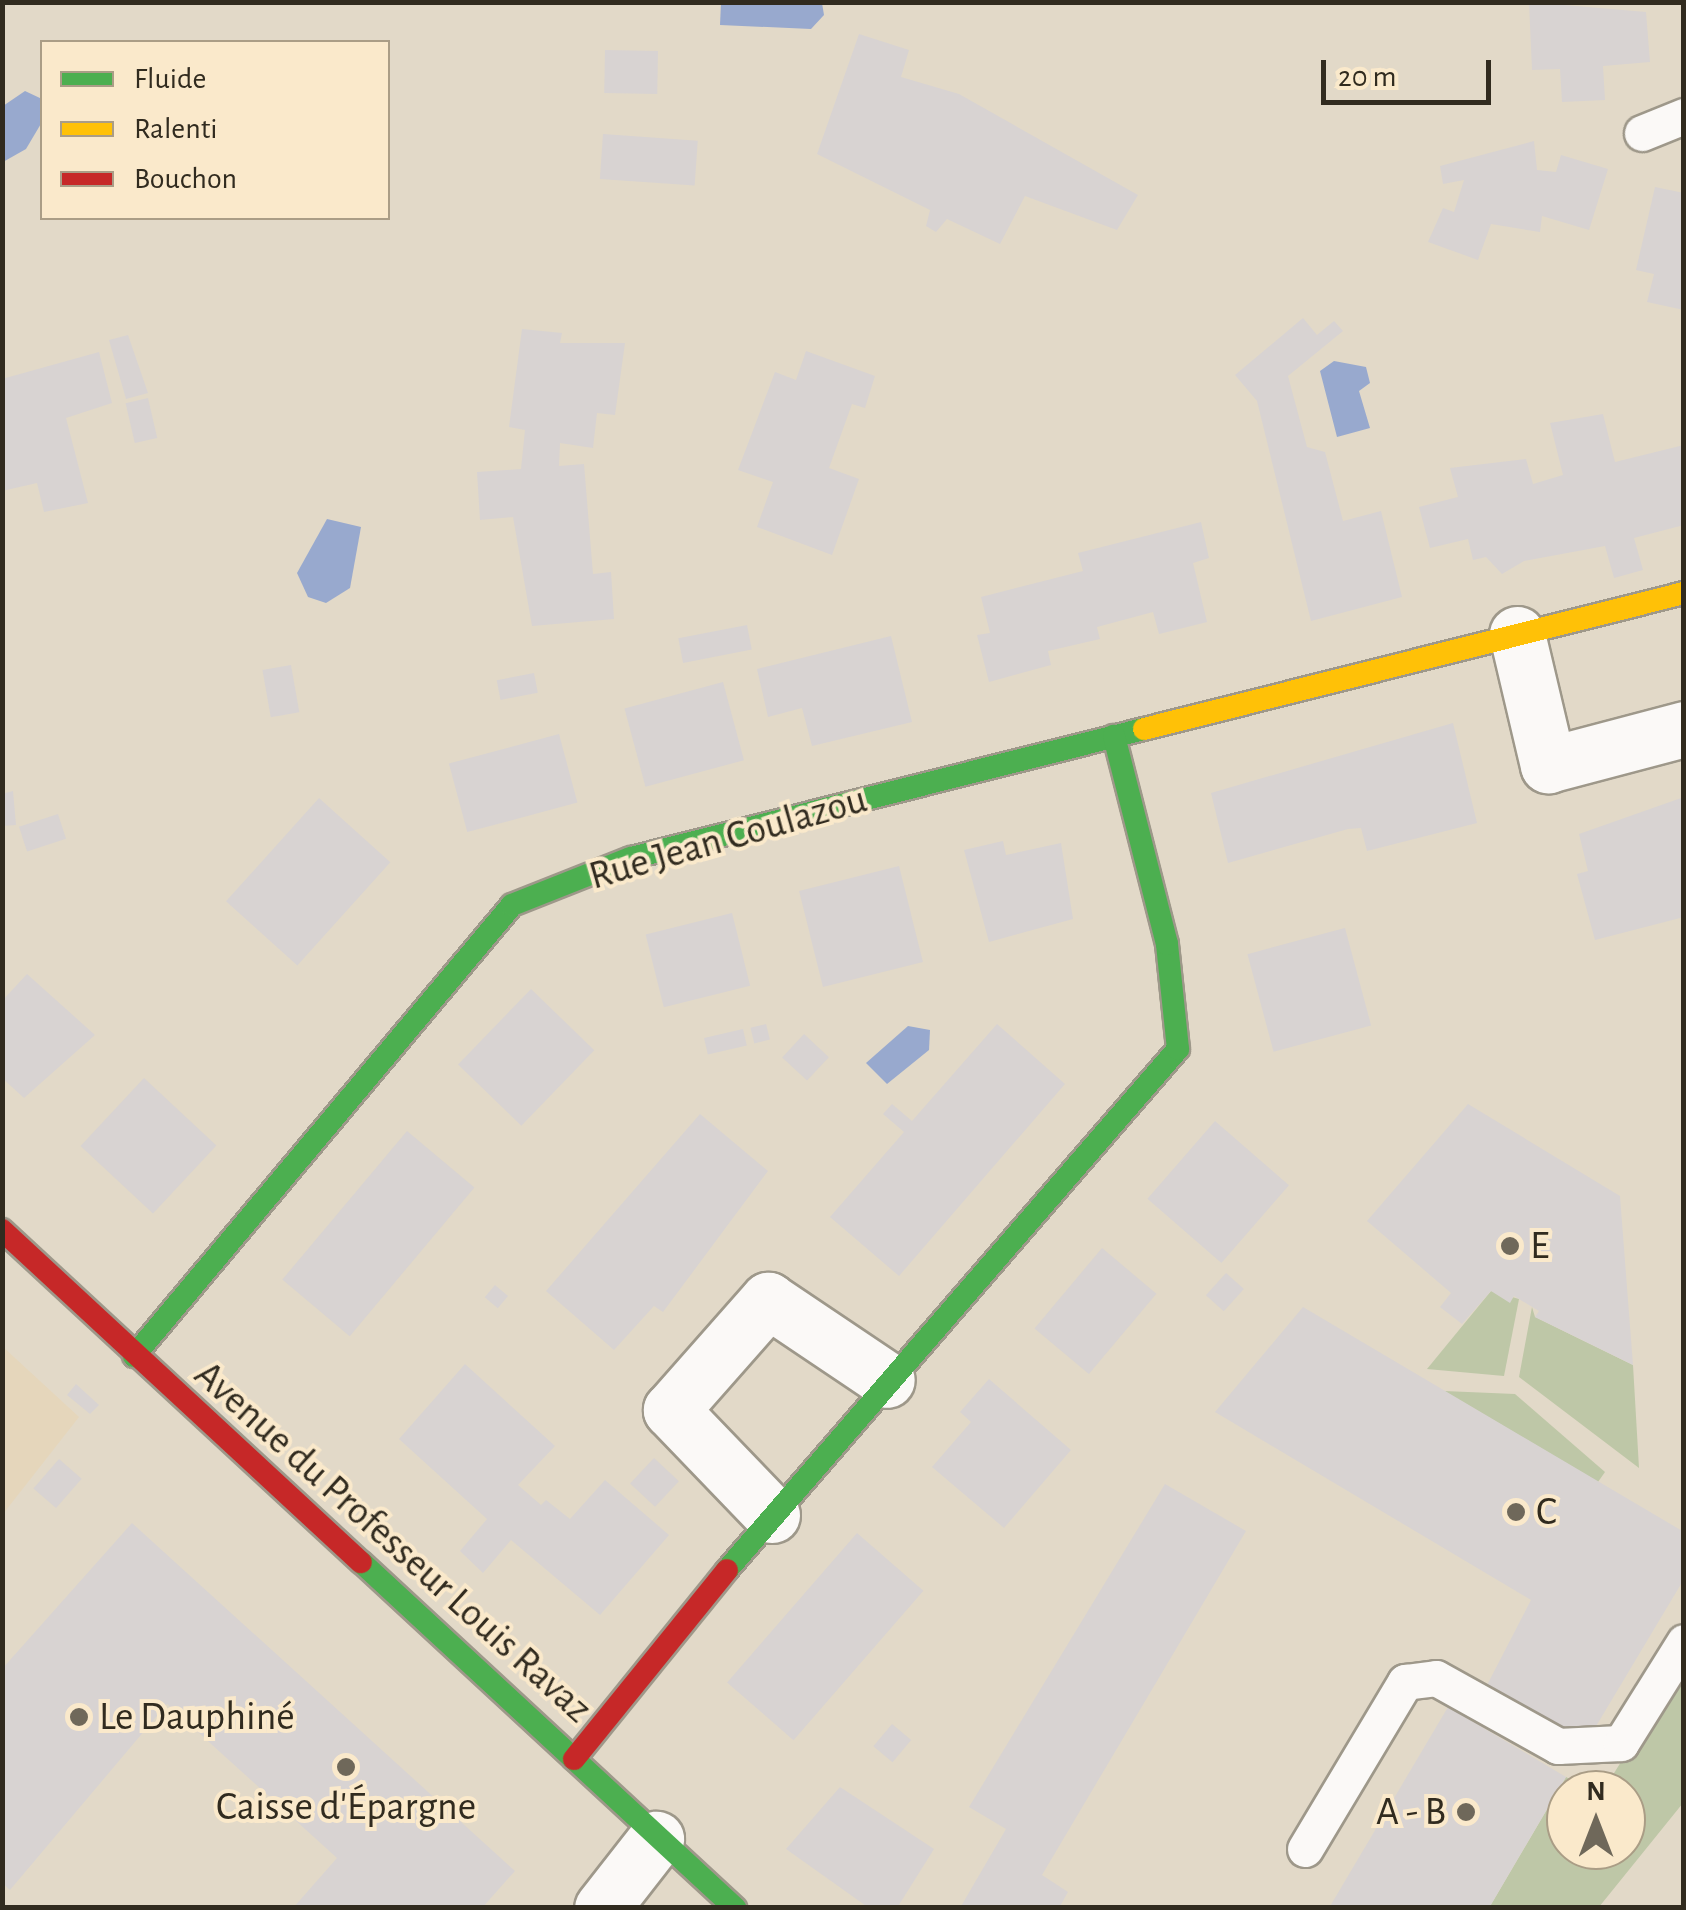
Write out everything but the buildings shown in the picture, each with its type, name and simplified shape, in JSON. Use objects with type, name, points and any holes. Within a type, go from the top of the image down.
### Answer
[{"type":"street","name":"Rue Jean Coulazou","points":[[134,1356],[512,905],[631,858],[1684,593]]},
{"type":"street","points":[[1517,634],[1548,765],[1684,730]]},
{"type":"street","points":[[574,1759],[772,1515],[1178,1049],[1167,944],[1114,736]]},
{"type":"street","name":"Avenue du Professeur Louis Ravaz","points":[[2,1230],[574,1759],[656,1840],[735,1908]]},
{"type":"street","points":[[772,1515],[671,1410],[768,1300],[887,1380]]},
{"type":"street","points":[[602,1908],[656,1840]]},
{"type":"lane","points":[[1642,133],[1684,116]]},
{"type":"lane","points":[[1305,1849],[1405,1682],[1436,1678],[1558,1746],[1621,1743],[1684,1642]]},
{"type":"shaded area","points":[[2,1346],[79,1417],[3,1514],[2,1514]]},
{"type":"green space","points":[[1491,1291],[1519,1299],[1504,1376],[1427,1369]]},
{"type":"green space","points":[[1532,1307],[1535,1317],[1633,1365],[1639,1468],[1519,1377]]},
{"type":"green space","points":[[1444,1391],[1515,1394],[1605,1472],[1598,1482]]},
{"type":"green space","points":[[1683,1662],[1683,1803],[1646,1849],[1646,1770],[1616,1770]]},
{"type":"green space","points":[[1546,1811],[1546,1870],[1629,1870],[1599,1907],[1489,1908]]},
{"type":"water","points":[[721,3],[822,3],[824,15],[811,29],[720,25]]},
{"type":"water","points":[[25,91],[40,98],[40,125],[26,149],[3,162],[3,106]]},
{"type":"water","points":[[1334,361],[1366,367],[1370,383],[1359,391],[1370,428],[1337,437],[1320,371]]},
{"type":"water","points":[[327,519],[361,527],[350,588],[326,603],[308,597],[297,573]]},
{"type":"water","points":[[908,1026],[930,1030],[929,1050],[887,1084],[866,1063]]},
{"type":"traffic: fast","points":[[134,1356],[512,905],[631,858],[1144,729]]},
{"type":"traffic: fast","points":[[727,1570],[1178,1049],[1167,944],[1114,736]]},
{"type":"traffic: fast","points":[[361,1562],[735,1908]]},
{"type":"traffic: slow","points":[[1144,729],[1684,593]]},
{"type":"traffic: jam","points":[[2,1230],[361,1562]]},
{"type":"traffic: jam","points":[[574,1759],[727,1570]]},
{"type":"place","name":"E","points":[[1510,1246]]},
{"type":"place","name":"C","points":[[1516,1512]]},
{"type":"place","name":"Le Dauphiné","points":[[79,1717]]},
{"type":"place","name":"Caisse d'Épargne","points":[[346,1767]]},
{"type":"place","name":"A - B","points":[[1466,1812]]}]
